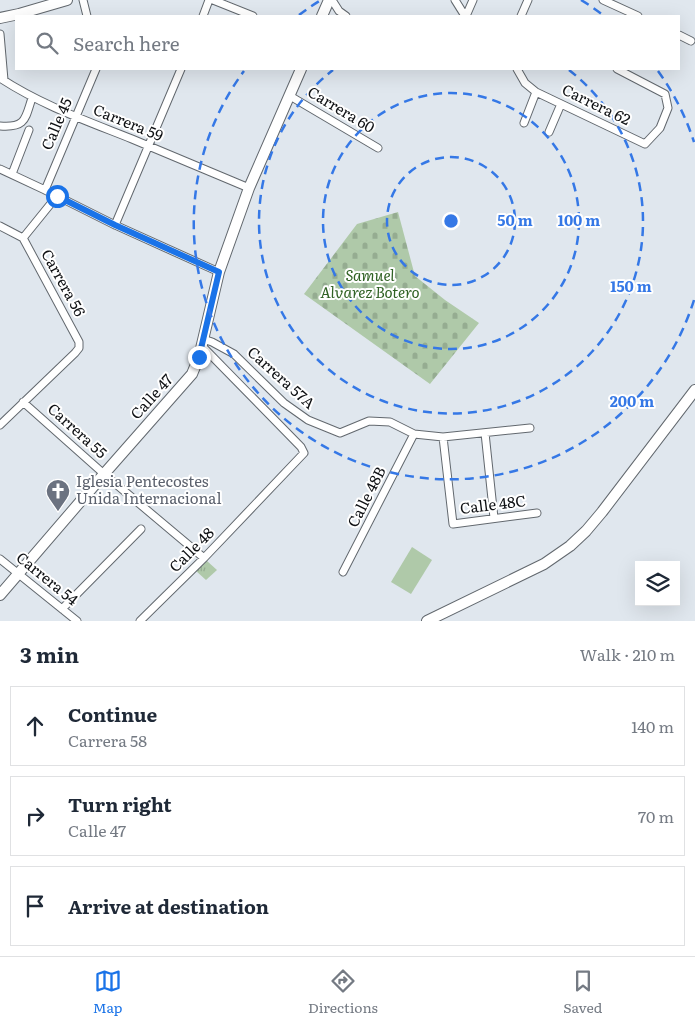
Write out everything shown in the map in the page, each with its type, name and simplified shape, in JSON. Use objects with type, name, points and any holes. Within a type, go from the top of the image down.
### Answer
[{"type":"main road","points":[[0,18],[67,0]]},
{"type":"main road","name":"Calle 47","points":[[0,595],[192,374],[204,345],[219,272],[249,188],[301,70]]},
{"type":"main road","points":[[427,621],[544,564],[570,546],[597,518],[695,390]]},
{"type":"street","points":[[83,0],[87,15]]},
{"type":"street","points":[[204,15],[211,0],[250,15]]},
{"type":"street","points":[[332,0],[339,11],[345,15]]},
{"type":"street","points":[[455,0],[465,15]]},
{"type":"street","points":[[466,15],[473,0]]},
{"type":"street","points":[[521,15],[528,0]]},
{"type":"street","points":[[603,0],[636,15]]},
{"type":"street","points":[[325,8],[339,11]]},
{"type":"street","points":[[0,34],[2,79]]},
{"type":"street","points":[[680,36],[691,41]]},
{"type":"street","name":"Calle 45","points":[[45,190],[96,70]]},
{"type":"street","points":[[115,225],[181,70]]},
{"type":"street","name":"Carrera 62","points":[[517,70],[525,84],[536,92],[645,144],[660,128],[668,108],[665,94],[619,70]]},
{"type":"street","name":"Carrera 59","points":[[2,79],[32,98],[249,188]]},
{"type":"street","points":[[524,123],[536,92]]},
{"type":"street","name":"Carrera 60","points":[[290,96],[378,148]]},
{"type":"street","points":[[0,126],[11,127],[20,124],[25,119],[32,98]]},
{"type":"street","points":[[549,132],[561,104]]},
{"type":"street","points":[[12,174],[29,130]]},
{"type":"street","points":[[0,169],[115,225],[219,272]]},
{"type":"street","points":[[0,226],[23,238],[57,196]]},
{"type":"street","name":"Carrera 56","points":[[23,238],[79,342],[79,348],[67,361],[23,402]]},
{"type":"street","points":[[204,345],[212,347],[218,345]]},
{"type":"street","name":"Carrera 57A","points":[[204,345],[218,345],[234,354],[284,403],[308,420],[340,434],[368,422],[390,422],[414,434],[443,437]]},
{"type":"street","name":"Calle 48","points":[[140,621],[204,558],[304,452],[204,345]]},
{"type":"street","points":[[0,425],[23,402]]},
{"type":"street","name":"Carrera 55","points":[[23,402],[104,474],[204,558]]},
{"type":"street","points":[[443,437],[530,428]]},
{"type":"street","points":[[485,433],[494,518]]},
{"type":"street","name":"Calle 48B","points":[[343,572],[414,434]]},
{"type":"street","name":"Calle 48C","points":[[443,437],[453,524],[537,513]]},
{"type":"street","points":[[62,609],[141,529]]},
{"type":"street","name":"Carrera 54","points":[[0,559],[77,621]]},
{"type":"green space","name":"Samuel Alvarez Botero","points":[[398,212],[415,276],[445,300],[479,323],[430,384],[304,294],[357,224]]},
{"type":"green space","points":[[412,547],[432,560],[411,594],[391,582]]},
{"type":"green space","points":[[207,561],[217,570],[206,580],[196,571]]},
{"type":"place","name":"Iglesia Pentecostes Unida Internacional","points":[[58,512]]},
{"type":"route","points":[[57,196],[115,225],[219,272],[199,357]]}]
